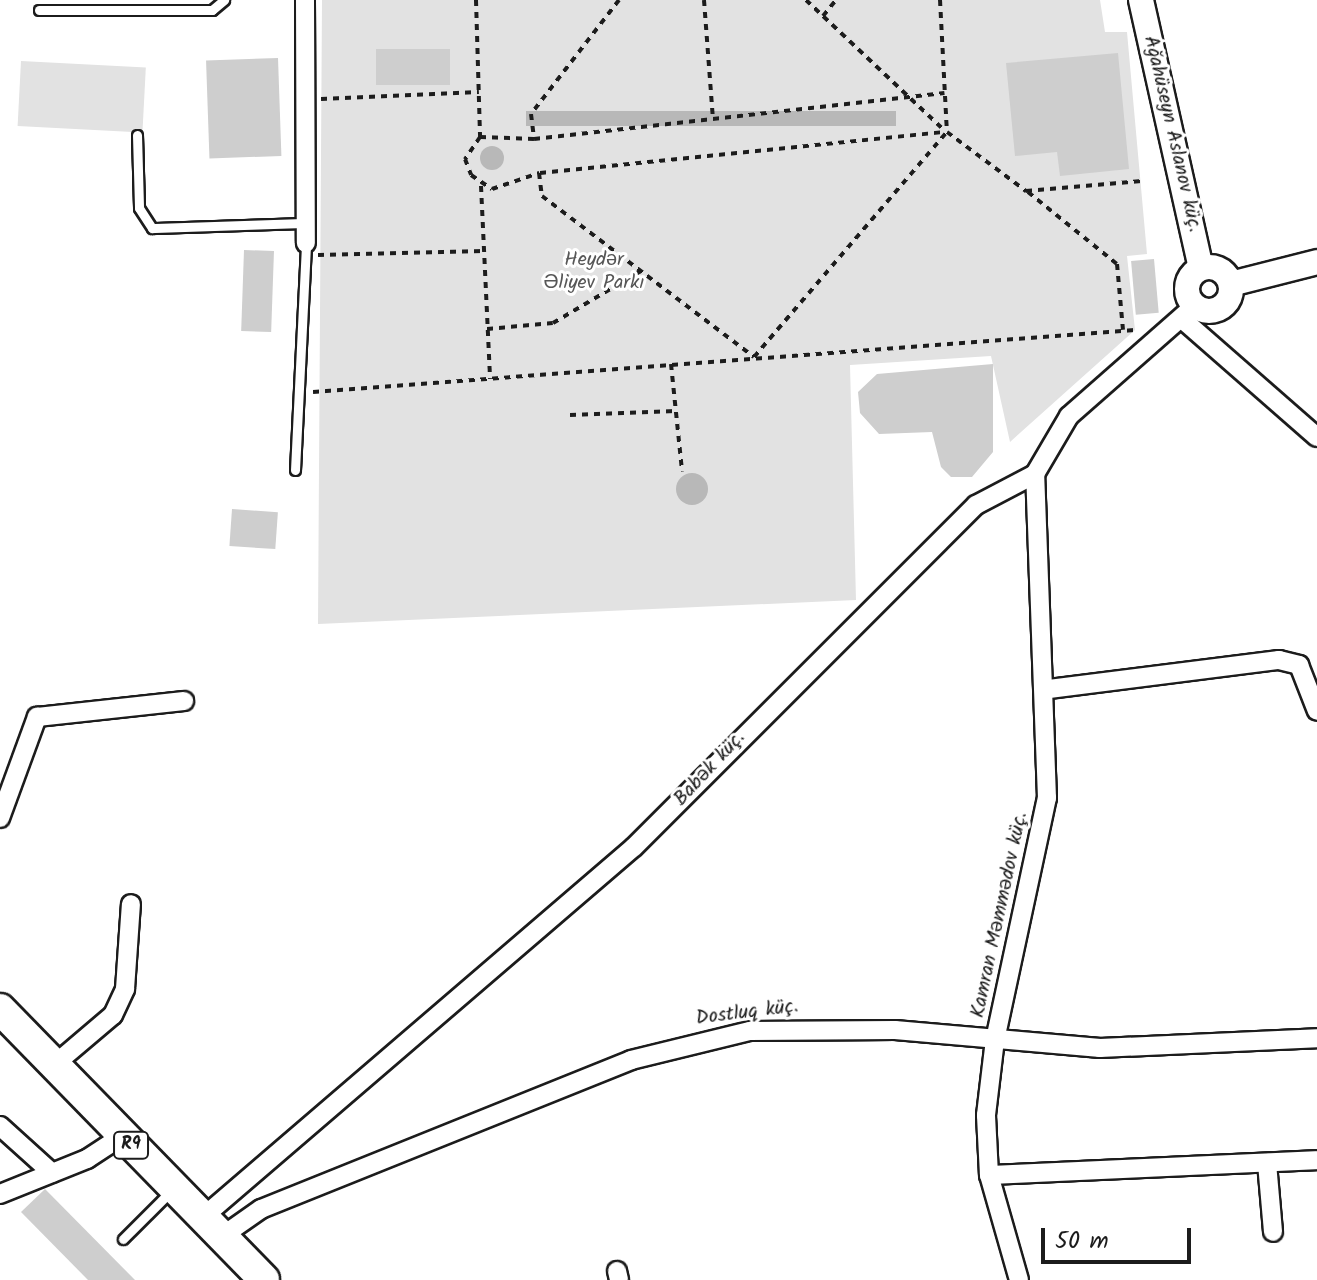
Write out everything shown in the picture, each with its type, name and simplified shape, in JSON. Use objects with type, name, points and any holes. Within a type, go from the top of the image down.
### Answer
[{"type":"main road","name":"R9","points":[[0,1009],[264,1280]]},
{"type":"street","points":[[305,0],[306,249]]},
{"type":"street","name":"Ağahüseyn Aslanov küç.","points":[[1141,0],[1201,268]]},
{"type":"street","points":[[1231,284],[1317,262]]},
{"type":"street","points":[[1035,474],[1069,416],[1188,313],[1225,305],[1231,284],[1224,273],[1201,268],[1187,285],[1188,313],[1317,437]]},
{"type":"street","name":"Kamran Məmmədov küç.","points":[[1019,1280],[989,1175],[995,1040],[1047,798],[1049,689],[1035,474]]},
{"type":"street","name":"Babək küç.","points":[[212,1227],[645,837],[779,694],[976,505],[1035,474]]},
{"type":"street","points":[[1049,689],[1279,660],[1299,665],[1317,711]]},
{"type":"street","points":[[0,818],[37,717],[184,701]]},
{"type":"street","points":[[54,1065],[113,1015],[125,989],[131,904]]},
{"type":"street","name":"Dostluq küç.","points":[[212,1227],[660,1049],[781,1028],[1100,1048],[1317,1038]]},
{"type":"street","points":[[0,1126],[52,1173]]},
{"type":"street","points":[[0,1194],[52,1173],[122,1136]]},
{"type":"street","points":[[989,1175],[1317,1160]]},
{"type":"street","points":[[1267,1163],[1273,1232]]},
{"type":"lane","points":[[39,10],[212,10],[224,0]]},
{"type":"lane","points":[[137,135],[139,208],[152,228],[306,223]]},
{"type":"lane","points":[[295,470],[306,249]]},
{"type":"lane","points":[[123,1239],[174,1188]]},
{"type":"path","points":[[476,0],[480,137],[465,159],[481,186],[490,379]]},
{"type":"path","points":[[534,139],[531,114],[619,0]]},
{"type":"path","points":[[704,0],[713,119]]},
{"type":"path","points":[[806,0],[947,132],[1117,264],[1123,330]]},
{"type":"path","points":[[823,16],[836,0]]},
{"type":"path","points":[[754,357],[947,132],[940,0]]},
{"type":"path","points":[[306,100],[479,92]]},
{"type":"path","points":[[480,137],[534,139],[944,93]]},
{"type":"path","points":[[481,186],[539,173],[947,132]]},
{"type":"path","points":[[539,173],[542,196],[754,357]]},
{"type":"path","points":[[1026,191],[1142,181]]},
{"type":"path","points":[[306,249],[484,251]]},
{"type":"path","points":[[487,329],[553,323],[641,271]]},
{"type":"path","points":[[299,393],[1135,330]]},
{"type":"path","points":[[671,364],[682,471]]},
{"type":"path","points":[[570,415],[676,411]]},
{"type":"green space","name":"Heydər Əliyev Parkı","points":[[322,0],[1100,0],[1105,32],[1127,32],[1147,254],[1127,256],[1135,330],[1010,442],[991,356],[850,365],[856,600],[318,624]]},
{"type":"green space","points":[[21,61],[146,68],[142,132],[18,126]]},
{"type":"shaded area","points":[[526,111],[896,111],[896,126],[526,126]]},
{"type":"shaded area","points":[[492,146],[501,149],[504,158],[501,167],[492,170],[483,167],[480,158],[483,149]]},
{"type":"shaded area","points":[[692,473],[703,478],[708,489],[703,500],[692,505],[681,500],[676,489],[681,478]]},
{"type":"building","points":[[376,49],[450,49],[450,85],[376,85]]},
{"type":"building","points":[[1118,53],[1129,169],[1060,176],[1057,152],[1015,156],[1006,63]]},
{"type":"building","points":[[278,58],[281,156],[209,158],[206,61]]},
{"type":"building","points":[[244,250],[274,251],[271,332],[241,331]]},
{"type":"building","points":[[1154,259],[1159,313],[1136,315],[1131,261]]},
{"type":"building","points":[[993,364],[993,452],[972,477],[951,477],[941,467],[932,432],[879,434],[860,413],[858,392],[877,374]]},
{"type":"building","points":[[232,509],[278,512],[275,549],[229,546]]},
{"type":"building","points":[[45,1189],[135,1280],[88,1280],[21,1212]]}]
